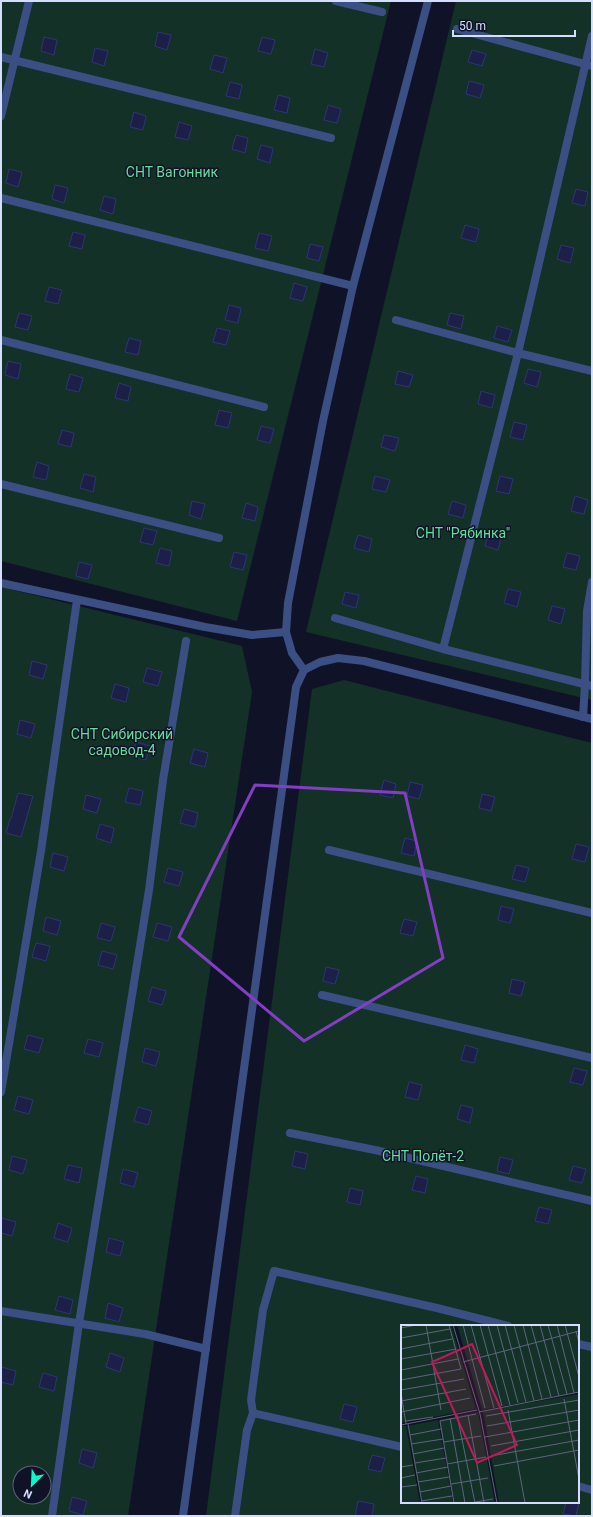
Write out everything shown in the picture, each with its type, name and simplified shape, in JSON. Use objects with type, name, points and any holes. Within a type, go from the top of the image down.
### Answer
[{"type":"street","points":[[1,116],[29,1]]},
{"type":"street","points":[[336,1],[382,12]]},
{"type":"street","points":[[304,670],[292,653],[286,632],[288,603],[322,428],[353,286],[428,1]]},
{"type":"street","points":[[456,29],[588,65]]},
{"type":"street","points":[[443,649],[518,353],[588,65],[592,36]]},
{"type":"street","points":[[1,56],[331,138]]},
{"type":"street","points":[[1,198],[353,286]]},
{"type":"street","points":[[396,320],[518,353],[592,371]]},
{"type":"street","points":[[1,340],[264,407]]},
{"type":"street","points":[[1,484],[220,538]]},
{"type":"street","points":[[583,717],[589,685],[587,611],[592,582]]},
{"type":"street","points":[[1,583],[205,627],[252,635],[286,632]]},
{"type":"street","points":[[1,1092],[41,851],[77,600]]},
{"type":"street","points":[[335,618],[443,649],[589,685]]},
{"type":"street","points":[[52,1516],[79,1323],[149,890],[163,780],[186,641]]},
{"type":"street","points":[[182,1516],[296,687],[304,670],[320,662],[338,658],[364,661],[592,719]]},
{"type":"street","points":[[329,850],[592,913]]},
{"type":"street","points":[[322,995],[592,1058]]},
{"type":"street","points":[[290,1133],[375,1150],[592,1201]]},
{"type":"street","points":[[235,1516],[247,1430],[253,1414],[251,1400],[263,1310],[274,1271],[437,1308],[504,1325]]},
{"type":"street","points":[[1,1311],[145,1334],[206,1349]]},
{"type":"street","points":[[579,1344],[592,1347]]},
{"type":"street","points":[[253,1414],[401,1447]]},
{"type":"street","points":[[579,1486],[592,1490]]},
{"type":"highlighted area","points":[[255,785],[405,793],[443,958],[304,1041],[179,937]]},
{"type":"green space","name":"СНТ Вагонник","points":[[1,1],[391,1],[237,621],[1,561]]},
{"type":"green space","name":"СНТ \"Рябинка\"","points":[[456,1],[592,1],[592,700],[306,632]]},
{"type":"green space","name":"СНТ Сибирский садовод-4","points":[[1,587],[242,646],[252,692],[128,1516],[1,1516]]},
{"type":"green space","name":"СНТ Полёт-2","points":[[344,680],[592,743],[592,1516],[206,1516],[312,689]]},
{"type":"building","points":[[158,32],[171,35],[167,50],[155,46]]},
{"type":"building","points":[[44,37],[57,40],[54,55],[41,51]]},
{"type":"building","points":[[262,37],[275,40],[271,54],[258,51]]},
{"type":"building","points":[[95,48],[108,51],[104,66],[92,62]]},
{"type":"building","points":[[315,49],[328,53],[324,67],[311,64]]},
{"type":"building","points":[[472,50],[486,54],[482,66],[468,62]]},
{"type":"building","points":[[214,55],[227,58],[223,73],[210,69]]},
{"type":"building","points":[[469,81],[484,85],[480,98],[466,94]]},
{"type":"building","points":[[230,82],[242,85],[239,99],[226,96]]},
{"type":"building","points":[[278,95],[290,98],[287,113],[274,110]]},
{"type":"building","points":[[328,105],[341,109],[337,123],[324,120]]},
{"type":"building","points":[[134,112],[146,116],[143,130],[130,127]]},
{"type":"building","points":[[179,122],[192,126],[188,140],[175,137]]},
{"type":"building","points":[[236,135],[248,138],[245,153],[232,149]]},
{"type":"building","points":[[261,145],[273,148],[270,163],[257,159]]},
{"type":"building","points":[[9,169],[22,172],[18,187],[6,183]]},
{"type":"building","points":[[55,185],[68,188],[64,203],[52,199]]},
{"type":"building","points":[[576,189],[588,192],[585,206],[572,203]]},
{"type":"building","points":[[104,196],[116,199],[113,214],[100,210]]},
{"type":"building","points":[[465,225],[479,229],[476,242],[461,238]]},
{"type":"building","points":[[73,232],[85,235],[82,249],[69,246]]},
{"type":"building","points":[[259,233],[272,236],[268,251],[255,248]]},
{"type":"building","points":[[310,244],[323,247],[319,261],[307,258]]},
{"type":"building","points":[[561,245],[574,248],[570,263],[557,259]]},
{"type":"building","points":[[294,283],[307,287],[303,301],[290,298]]},
{"type":"building","points":[[49,287],[62,290],[58,304],[45,301]]},
{"type":"building","points":[[229,305],[241,308],[238,323],[225,320]]},
{"type":"building","points":[[19,313],[32,316],[28,330],[15,327]]},
{"type":"building","points":[[450,313],[464,316],[461,329],[447,325]]},
{"type":"building","points":[[497,326],[512,330],[508,342],[494,338]]},
{"type":"building","points":[[217,328],[230,331],[226,345],[213,342]]},
{"type":"building","points":[[129,338],[141,341],[138,355],[125,352]]},
{"type":"building","points":[[8,361],[21,364],[18,379],[5,375]]},
{"type":"building","points":[[528,369],[541,372],[537,387],[524,383]]},
{"type":"building","points":[[398,371],[413,375],[409,387],[395,384]]},
{"type":"building","points":[[70,374],[83,378],[79,392],[66,389]]},
{"type":"building","points":[[119,383],[131,387],[128,401],[115,398]]},
{"type":"building","points":[[481,391],[495,395],[492,408],[478,404]]},
{"type":"building","points":[[219,410],[232,413],[228,428],[215,425]]},
{"type":"building","points":[[514,422],[527,425],[523,440],[510,437]]},
{"type":"building","points":[[261,426],[274,429],[270,443],[257,440]]},
{"type":"building","points":[[62,430],[74,433],[71,447],[58,444]]},
{"type":"building","points":[[384,435],[399,438],[395,451],[381,447]]},
{"type":"building","points":[[37,462],[49,466],[46,480],[33,477]]},
{"type":"building","points":[[84,474],[96,477],[93,492],[80,488]]},
{"type":"building","points":[[375,476],[390,480],[386,492],[372,489]]},
{"type":"building","points":[[500,476],[513,479],[509,494],[496,491]]},
{"type":"building","points":[[575,496],[588,500],[584,514],[571,511]]},
{"type":"building","points":[[192,501],[205,504],[201,519],[189,515]]},
{"type":"building","points":[[452,501],[466,505],[463,518],[448,514]]},
{"type":"building","points":[[246,503],[258,507],[255,521],[242,518]]},
{"type":"building","points":[[144,528],[157,531],[153,545],[140,542]]},
{"type":"building","points":[[489,532],[502,535],[498,550],[485,546]]},
{"type":"building","points":[[358,535],[372,539],[369,552],[354,548]]},
{"type":"building","points":[[160,548],[172,551],[169,566],[156,563]]},
{"type":"building","points":[[234,552],[247,555],[243,570],[230,567]]},
{"type":"building","points":[[567,553],[580,556],[576,570],[563,567]]},
{"type":"building","points":[[79,562],[92,565],[88,579],[76,576]]},
{"type":"building","points":[[508,589],[521,592],[517,607],[504,603]]},
{"type":"building","points":[[345,592],[359,595],[356,608],[342,604]]},
{"type":"building","points":[[552,606],[565,609],[561,624],[548,620]]},
{"type":"building","points":[[32,661],[47,665],[43,679],[29,675]]},
{"type":"building","points":[[147,668],[162,672],[158,686],[143,682]]},
{"type":"building","points":[[115,684],[129,688],[126,702],[111,698]]},
{"type":"building","points":[[20,720],[35,724],[31,738],[17,734]]},
{"type":"building","points":[[136,742],[150,746],[146,760],[132,756]]},
{"type":"building","points":[[194,749],[208,753],[205,767],[190,763]]},
{"type":"building","points":[[384,780],[396,784],[393,798],[380,795]]},
{"type":"building","points":[[410,782],[423,785],[419,799],[407,796]]},
{"type":"building","points":[[129,788],[143,791],[140,805],[125,802]]},
{"type":"building","points":[[18,793],[33,796],[21,837],[6,833]]},
{"type":"building","points":[[482,794],[495,797],[491,811],[479,808]]},
{"type":"building","points":[[86,795],[101,799],[97,813],[83,809]]},
{"type":"building","points":[[184,809],[198,813],[195,827],[180,823]]},
{"type":"building","points":[[100,824],[114,828],[111,843],[96,838]]},
{"type":"building","points":[[405,838],[417,841],[414,856],[401,853]]},
{"type":"building","points":[[576,844],[589,847],[585,862],[572,859]]},
{"type":"building","points":[[53,853],[68,857],[64,871],[50,867]]},
{"type":"building","points":[[516,865],[529,868],[525,882],[512,879]]},
{"type":"building","points":[[168,868],[183,872],[179,886],[164,882]]},
{"type":"building","points":[[501,906],[514,909],[510,923],[498,920]]},
{"type":"building","points":[[46,917],[61,921],[57,935],[43,931]]},
{"type":"building","points":[[404,919],[417,922],[413,936],[400,933]]},
{"type":"building","points":[[101,923],[115,927],[111,941],[97,938]]},
{"type":"building","points":[[157,923],[172,927],[168,941],[153,937]]},
{"type":"building","points":[[36,943],[50,946],[46,961],[32,957]]},
{"type":"building","points":[[102,951],[117,955],[113,969],[98,965]]},
{"type":"building","points":[[326,967],[339,970],[335,984],[323,981]]},
{"type":"building","points":[[512,979],[525,982],[521,996],[509,993]]},
{"type":"building","points":[[152,987],[166,991],[162,1005],[148,1001]]},
{"type":"building","points":[[28,1035],[43,1039],[39,1053],[24,1049]]},
{"type":"building","points":[[88,1039],[103,1043],[99,1057],[84,1053]]},
{"type":"building","points":[[465,1045],[478,1049],[474,1063],[461,1060]]},
{"type":"building","points":[[145,1048],[160,1052],[156,1066],[142,1062]]},
{"type":"building","points":[[574,1068],[587,1071],[583,1085],[570,1082]]},
{"type":"building","points":[[409,1082],[422,1085],[418,1100],[405,1097]]},
{"type":"building","points":[[18,1096],[33,1100],[29,1114],[14,1110]]},
{"type":"building","points":[[461,1105],[473,1108],[470,1123],[457,1119]]},
{"type":"building","points":[[138,1107],[152,1111],[148,1125],[134,1121]]},
{"type":"building","points":[[295,1151],[308,1154],[305,1169],[292,1166]]},
{"type":"building","points":[[12,1156],[27,1160],[23,1174],[9,1170]]},
{"type":"building","points":[[500,1157],[513,1160],[509,1174],[497,1171]]},
{"type":"building","points":[[68,1165],[82,1168],[79,1183],[64,1179]]},
{"type":"building","points":[[573,1166],[586,1169],[582,1183],[569,1180]]},
{"type":"building","points":[[123,1169],[138,1173],[134,1187],[120,1183]]},
{"type":"building","points":[[416,1176],[428,1179],[425,1193],[412,1190]]},
{"type":"building","points":[[350,1188],[363,1191],[360,1205],[347,1202]]},
{"type":"building","points":[[539,1207],[552,1210],[548,1224],[535,1221]]},
{"type":"building","points":[[1,1218],[16,1222],[12,1236],[1,1233]]},
{"type":"building","points":[[58,1223],[72,1228],[68,1242],[54,1238]]},
{"type":"building","points":[[109,1238],[124,1242],[120,1256],[106,1252]]},
{"type":"building","points":[[59,1296],[73,1300],[70,1314],[55,1310]]},
{"type":"building","points":[[108,1303],[123,1308],[119,1322],[105,1318]]},
{"type":"building","points":[[110,1353],[124,1358],[120,1372],[106,1367]]},
{"type":"building","points":[[1,1367],[16,1371],[13,1385],[1,1382]]},
{"type":"building","points":[[43,1373],[57,1377],[54,1391],[39,1387]]},
{"type":"building","points":[[344,1404],[357,1407],[353,1422],[340,1419]]},
{"type":"building","points":[[82,1449],[97,1453],[93,1468],[79,1463]]},
{"type":"building","points":[[372,1455],[385,1458],[381,1472],[368,1469]]},
{"type":"building","points":[[72,1497],[87,1501],[83,1515],[69,1511]]},
{"type":"building","points":[[358,1501],[374,1504],[372,1516],[355,1516]]},
{"type":"building","points":[[566,1503],[579,1503],[576,1516],[563,1514]]}]
